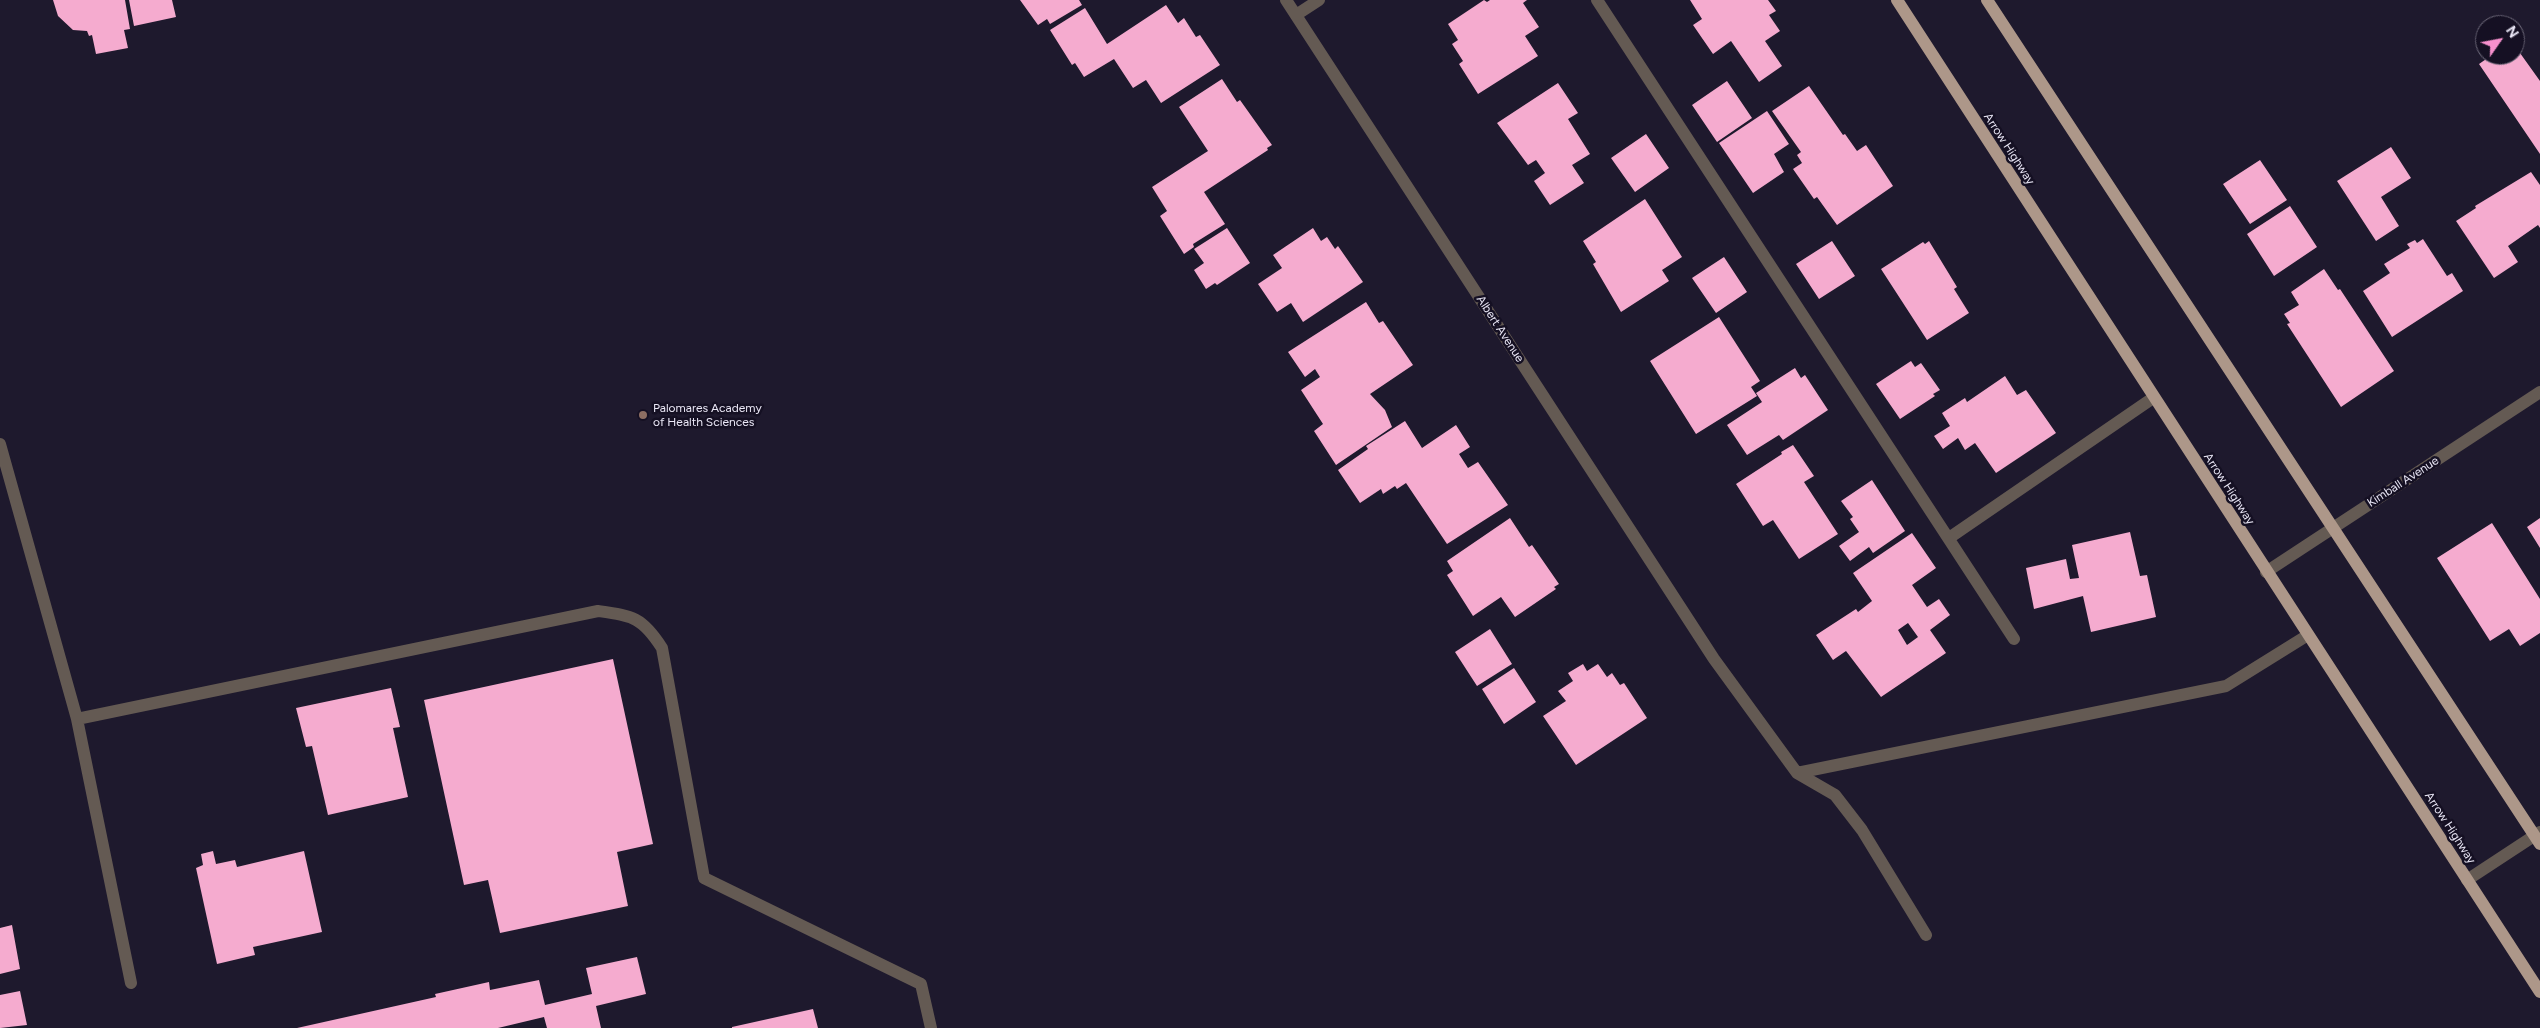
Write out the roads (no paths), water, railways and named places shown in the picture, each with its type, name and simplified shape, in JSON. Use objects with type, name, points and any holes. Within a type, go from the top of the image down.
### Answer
[{"type":"main road","name":"Arrow Highway","points":[[1897,0],[2153,398],[2540,992]]},
{"type":"main road","points":[[1986,0],[2332,528],[2538,837]]},
{"type":"street","name":"Albert Avenue","points":[[1286,0],[1714,659],[1797,773]]},
{"type":"street","points":[[1296,15],[1319,0]]},
{"type":"street","points":[[1597,0],[2014,639]]},
{"type":"street","name":"Kimball Avenue","points":[[2266,572],[2540,392]]},
{"type":"street","points":[[1949,538],[2153,398]]},
{"type":"street","points":[[0,444],[76,719],[131,983]]},
{"type":"street","points":[[76,719],[598,611],[628,615],[648,627],[662,648],[704,878],[921,984],[931,1028]]},
{"type":"street","points":[[1797,773],[2226,686],[2308,636]]},
{"type":"street","points":[[1797,773],[1835,795],[1862,830],[1926,934]]},
{"type":"street","points":[[2467,880],[2538,837]]},
{"type":"place","name":"Palomares Academy of Health Sciences","points":[[643,415]]}]
